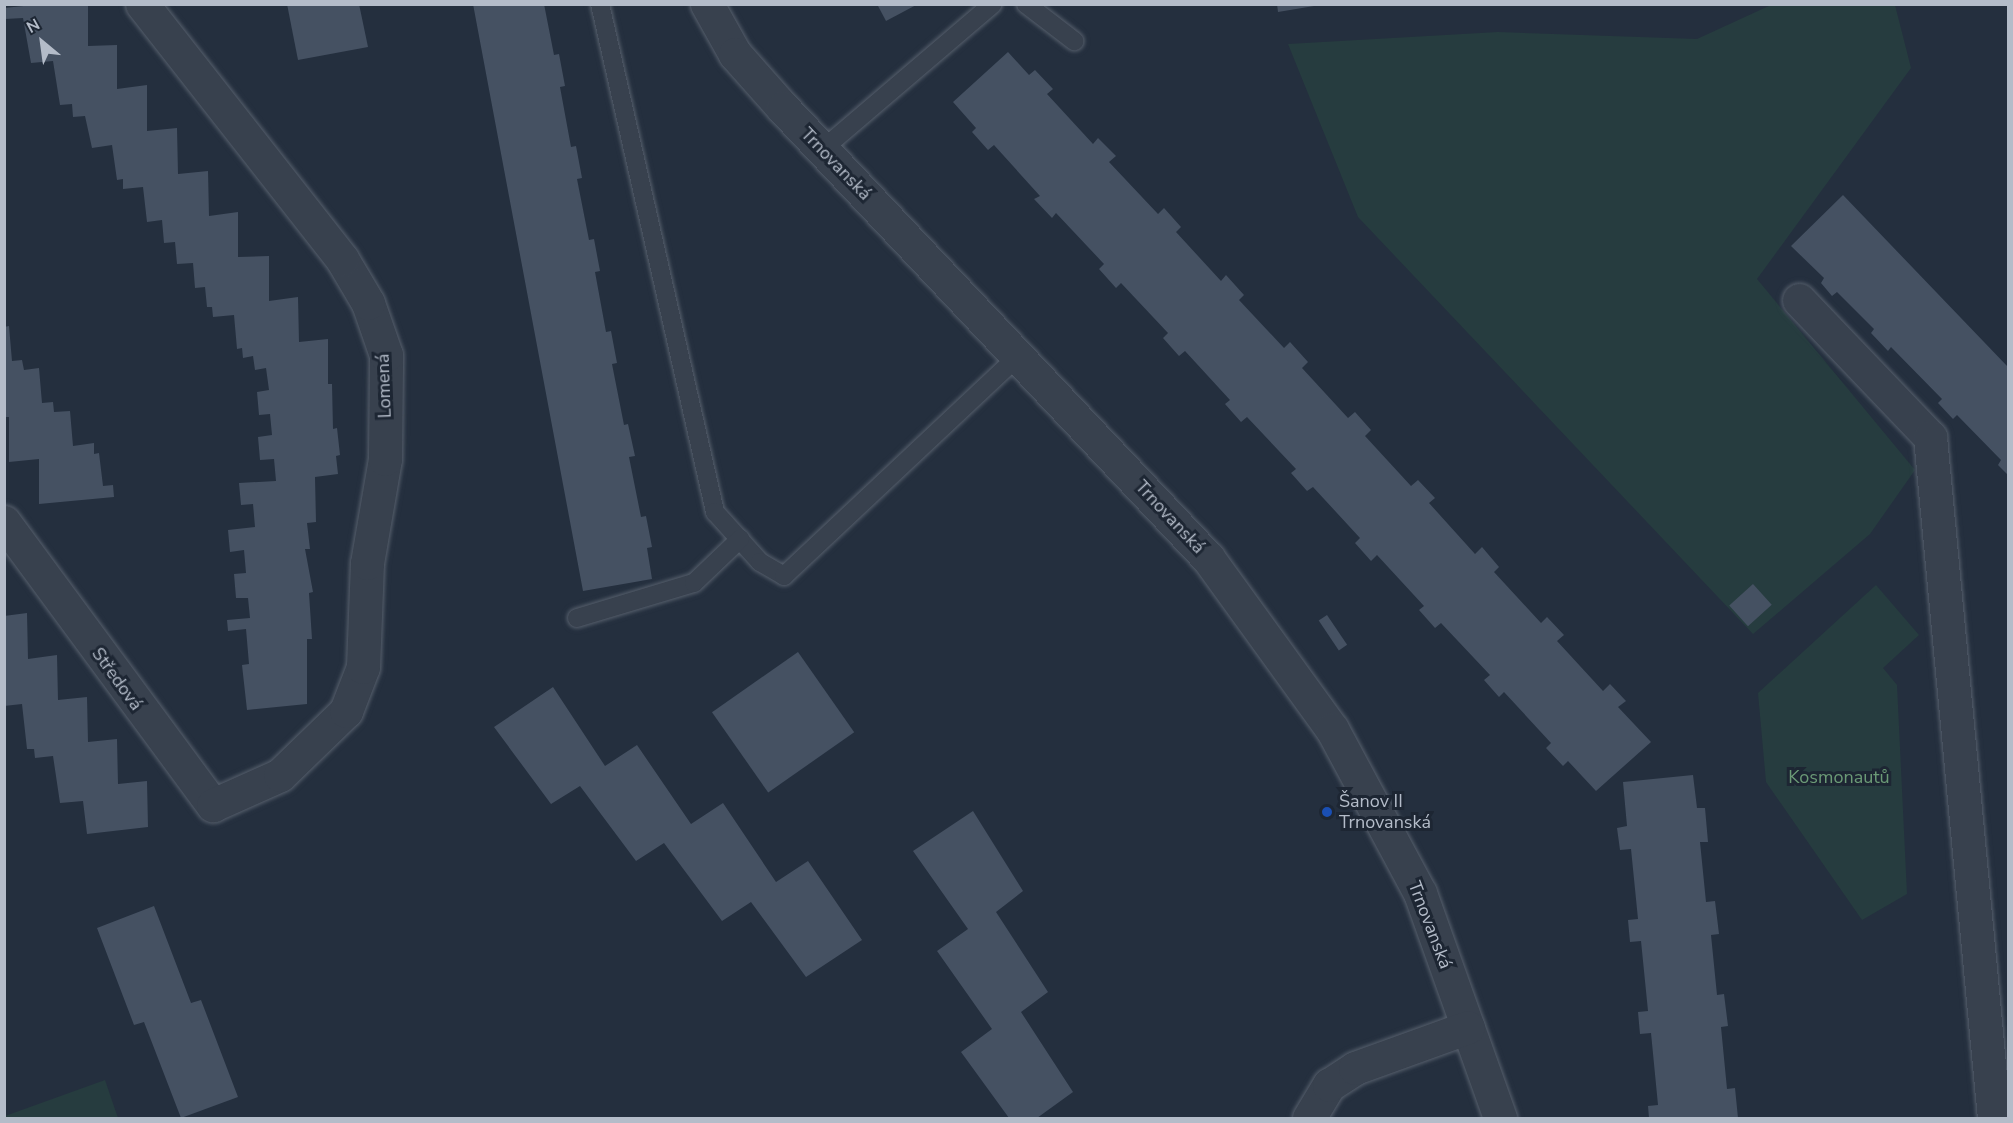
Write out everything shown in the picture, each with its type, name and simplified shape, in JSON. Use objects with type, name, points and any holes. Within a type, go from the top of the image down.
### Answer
[{"type":"street","name":"Lomená","points":[[142,4],[342,259],[368,303],[386,355],[385,459],[367,563],[363,667],[346,711],[311,748],[280,775],[245,792]]},
{"type":"street","name":"Trnovanská","points":[[707,4],[735,54],[1208,558],[1332,729],[1420,893],[1500,1119]]},
{"type":"street","points":[[1799,300],[1930,437],[1994,1119]]},
{"type":"street","name":"Středová","points":[[4,522],[213,805],[245,792]]},
{"type":"street","points":[[1309,1119],[1329,1085],[1354,1068],[1468,1027]]},
{"type":"lane","points":[[600,4],[716,512],[760,562],[784,576],[1019,355]]},
{"type":"lane","points":[[822,149],[993,4]]},
{"type":"lane","points":[[1026,4],[1074,41]]},
{"type":"lane","points":[[577,618],[694,583],[740,538]]},
{"type":"green space","points":[[1771,5],[1895,5],[1911,68],[1757,279],[1915,470],[1870,534],[1753,634],[1358,217],[1288,44],[1498,32],[1697,39]]},
{"type":"green space","name":"Kosmonautů","points":[[1876,585],[1919,635],[1883,668],[1897,685],[1907,894],[1862,920],[1766,782],[1758,693]]},
{"type":"green space","points":[[105,1080],[118,1118],[5,1118],[5,1116]]},
{"type":"building","points":[[43,4],[88,4],[88,46],[117,45],[117,89],[147,85],[147,131],[177,128],[178,174],[208,171],[209,216],[238,212],[238,257],[269,256],[269,301],[298,297],[299,342],[328,339],[328,384],[332,384],[333,429],[337,428],[340,455],[336,456],[338,474],[315,477],[316,522],[307,523],[310,549],[305,549],[313,592],[309,593],[312,639],[307,639],[307,704],[247,710],[242,665],[249,664],[246,629],[228,631],[227,620],[250,618],[248,598],[236,598],[234,574],[246,573],[244,550],[230,552],[228,530],[255,527],[253,504],[241,505],[239,483],[276,481],[274,459],[260,460],[258,437],[272,435],[270,414],[259,415],[257,392],[269,390],[266,368],[255,370],[253,356],[243,358],[242,348],[237,349],[234,315],[213,317],[212,307],[207,307],[205,287],[195,288],[193,263],[177,264],[175,242],[164,243],[162,220],[147,222],[143,187],[123,189],[123,179],[117,180],[112,145],[92,148],[85,116],[73,117],[72,104],[60,105],[53,61],[31,63],[23,18],[5,19],[4,8]]},
{"type":"building","points":[[287,4],[359,4],[368,47],[298,60]]},
{"type":"building","points":[[473,4],[544,4],[554,55],[559,54],[565,86],[560,87],[571,147],[576,146],[582,178],[577,179],[589,240],[594,239],[600,271],[595,272],[606,332],[611,331],[617,363],[612,364],[624,425],[628,424],[635,456],[629,457],[641,517],[646,516],[652,547],[647,548],[652,579],[583,591]]},
{"type":"building","points":[[877,4],[918,4],[886,21]]},
{"type":"building","points":[[1277,4],[1314,4],[1314,6],[1278,12]]},
{"type":"building","points":[[1008,52],[1029,75],[1035,70],[1053,89],[1047,94],[1093,144],[1098,138],[1116,156],[1109,162],[1158,214],[1164,208],[1181,227],[1176,232],[1221,281],[1226,275],[1244,295],[1239,300],[1284,348],[1290,342],[1308,362],[1302,368],[1348,418],[1355,412],[1371,430],[1365,436],[1411,486],[1418,480],[1435,498],[1429,503],[1475,554],[1482,547],[1499,567],[1494,572],[1541,623],[1547,617],[1564,635],[1557,641],[1603,691],[1610,684],[1626,701],[1618,707],[1651,742],[1596,791],[1568,761],[1563,766],[1546,748],[1551,743],[1504,692],[1499,697],[1484,680],[1490,675],[1441,623],[1435,628],[1419,610],[1424,606],[1377,555],[1371,561],[1355,543],[1360,538],[1313,487],[1307,491],[1291,473],[1296,469],[1247,417],[1241,422],[1225,404],[1230,400],[1185,351],[1179,356],[1163,338],[1168,333],[1121,283],[1116,288],[1099,269],[1104,264],[1056,213],[1052,218],[1034,199],[1040,196],[994,145],[988,150],[972,132],[976,128],[953,102]]},
{"type":"building","points":[[1843,195],[2008,367],[2008,475],[1998,465],[2001,460],[1957,415],[1953,419],[1938,403],[1942,399],[1891,347],[1888,351],[1871,333],[1874,329],[1837,292],[1832,296],[1821,283],[1824,278],[1791,246]]},
{"type":"building","points":[[9,326],[12,361],[22,360],[24,370],[39,368],[42,403],[53,402],[54,412],[70,411],[73,446],[94,443],[94,454],[99,453],[103,486],[113,485],[114,497],[39,504],[39,459],[9,462],[9,417],[4,417],[4,327]]},
{"type":"building","points":[[1753,584],[1772,605],[1748,626],[1729,605]]},
{"type":"building","points":[[27,613],[28,659],[57,655],[58,700],[87,697],[88,742],[117,739],[118,784],[147,781],[148,827],[87,834],[83,801],[60,803],[53,756],[35,758],[34,749],[27,749],[22,704],[4,706],[4,616]]},
{"type":"building","points":[[1327,615],[1347,645],[1339,650],[1319,621]]},
{"type":"building","points":[[798,652],[854,732],[768,793],[712,712]]},
{"type":"building","points":[[553,687],[605,766],[637,745],[691,824],[723,803],[776,882],[808,861],[862,940],[806,977],[751,902],[722,921],[664,843],[636,861],[580,786],[551,804],[494,727]]},
{"type":"building","points":[[1693,775],[1697,808],[1705,808],[1708,842],[1700,842],[1706,902],[1715,901],[1719,934],[1711,935],[1717,995],[1724,994],[1728,1026],[1721,1027],[1727,1089],[1735,1088],[1738,1118],[1649,1118],[1648,1106],[1658,1105],[1651,1033],[1640,1034],[1638,1012],[1648,1011],[1641,941],[1630,942],[1628,920],[1638,919],[1631,849],[1620,850],[1617,828],[1627,826],[1623,782]]},
{"type":"building","points":[[973,811],[1023,891],[996,912],[1048,992],[1021,1012],[1073,1092],[1037,1118],[1009,1118],[961,1052],[992,1029],[937,951],[968,929],[913,851]]},
{"type":"building","points":[[154,906],[191,1003],[201,1000],[238,1097],[181,1118],[144,1022],[134,1025],[97,928]]},
{"type":"place","name":"Šanov II Trnovanská","points":[[1327,812]]}]
